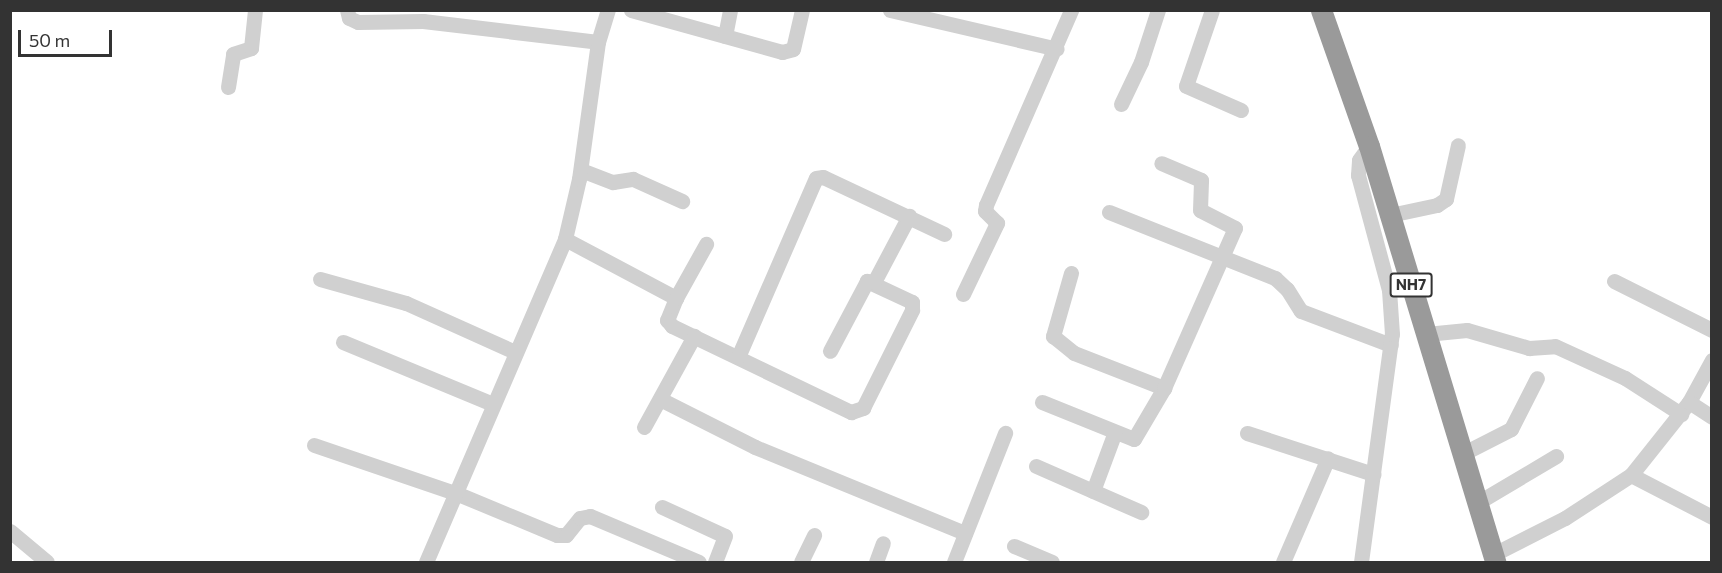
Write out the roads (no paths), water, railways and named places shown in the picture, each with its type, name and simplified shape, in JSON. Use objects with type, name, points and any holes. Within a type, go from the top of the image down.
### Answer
[{"type":"highway","name":"NH7","points":[[1321,10],[1369,146],[1493,559]]},
{"type":"street","points":[[228,87],[233,54],[251,48],[255,10]]},
{"type":"street","points":[[346,10],[349,18],[358,22],[423,16],[598,42]]},
{"type":"street","points":[[426,562],[458,494],[514,352],[565,239],[580,170],[598,42],[608,10]]},
{"type":"street","points":[[632,10],[788,52],[794,44],[802,10]]},
{"type":"street","points":[[725,36],[730,10]]},
{"type":"street","points":[[890,10],[1056,49]]},
{"type":"street","points":[[963,294],[995,228],[996,219],[985,211],[986,205],[1056,49],[1071,10]]},
{"type":"street","points":[[1121,104],[1141,62],[1158,10]]},
{"type":"street","points":[[1212,10],[1186,86],[1241,110]]},
{"type":"street","points":[[1390,215],[1437,205],[1446,199],[1458,145]]},
{"type":"street","points":[[1361,562],[1391,345],[1389,290],[1357,167],[1369,146]]},
{"type":"street","points":[[1042,402],[1115,432],[1137,437],[1164,388],[1195,310],[1223,257],[1234,225],[1200,210],[1202,180],[1161,163]]},
{"type":"street","points":[[580,170],[613,182],[633,179],[682,201]]},
{"type":"street","points":[[738,357],[816,178],[823,177],[944,234]]},
{"type":"street","points":[[1109,212],[1282,283],[1301,311],[1391,345]]},
{"type":"street","points":[[874,282],[909,216]]},
{"type":"street","points":[[565,239],[676,298]]},
{"type":"street","points":[[706,244],[676,298],[668,320],[694,336],[851,412],[860,412],[913,306],[908,299],[874,282],[865,283],[830,351]]},
{"type":"street","points":[[1071,273],[1053,336],[1074,353],[1164,388]]},
{"type":"street","points":[[320,279],[406,303],[514,352]]},
{"type":"street","points":[[1614,281],[1712,330]]},
{"type":"street","points":[[1426,334],[1467,330],[1529,348],[1555,346],[1685,408],[1712,417]]},
{"type":"street","points":[[644,427],[694,336]]},
{"type":"street","points":[[343,342],[493,404]]},
{"type":"street","points":[[1493,559],[1565,518],[1631,475],[1685,408],[1712,360]]},
{"type":"street","points":[[1462,454],[1511,429],[1537,378]]},
{"type":"street","points":[[660,399],[755,447],[965,533]]},
{"type":"street","points":[[1093,491],[1115,432]]},
{"type":"street","points":[[954,562],[1005,433]]},
{"type":"street","points":[[1247,433],[1291,450],[1328,458],[1372,474]]},
{"type":"street","points":[[314,445],[458,494],[562,536],[584,516],[597,518],[699,562]]},
{"type":"street","points":[[1477,503],[1556,456]]},
{"type":"street","points":[[1283,562],[1328,458]]},
{"type":"street","points":[[1036,466],[1141,512]]},
{"type":"street","points":[[1631,475],[1712,517]]},
{"type":"street","points":[[662,507],[725,536],[715,562]]},
{"type":"street","points":[[10,531],[47,562]]},
{"type":"street","points":[[801,562],[814,535]]},
{"type":"street","points":[[876,562],[883,543]]},
{"type":"street","points":[[1014,546],[1052,562]]}]
